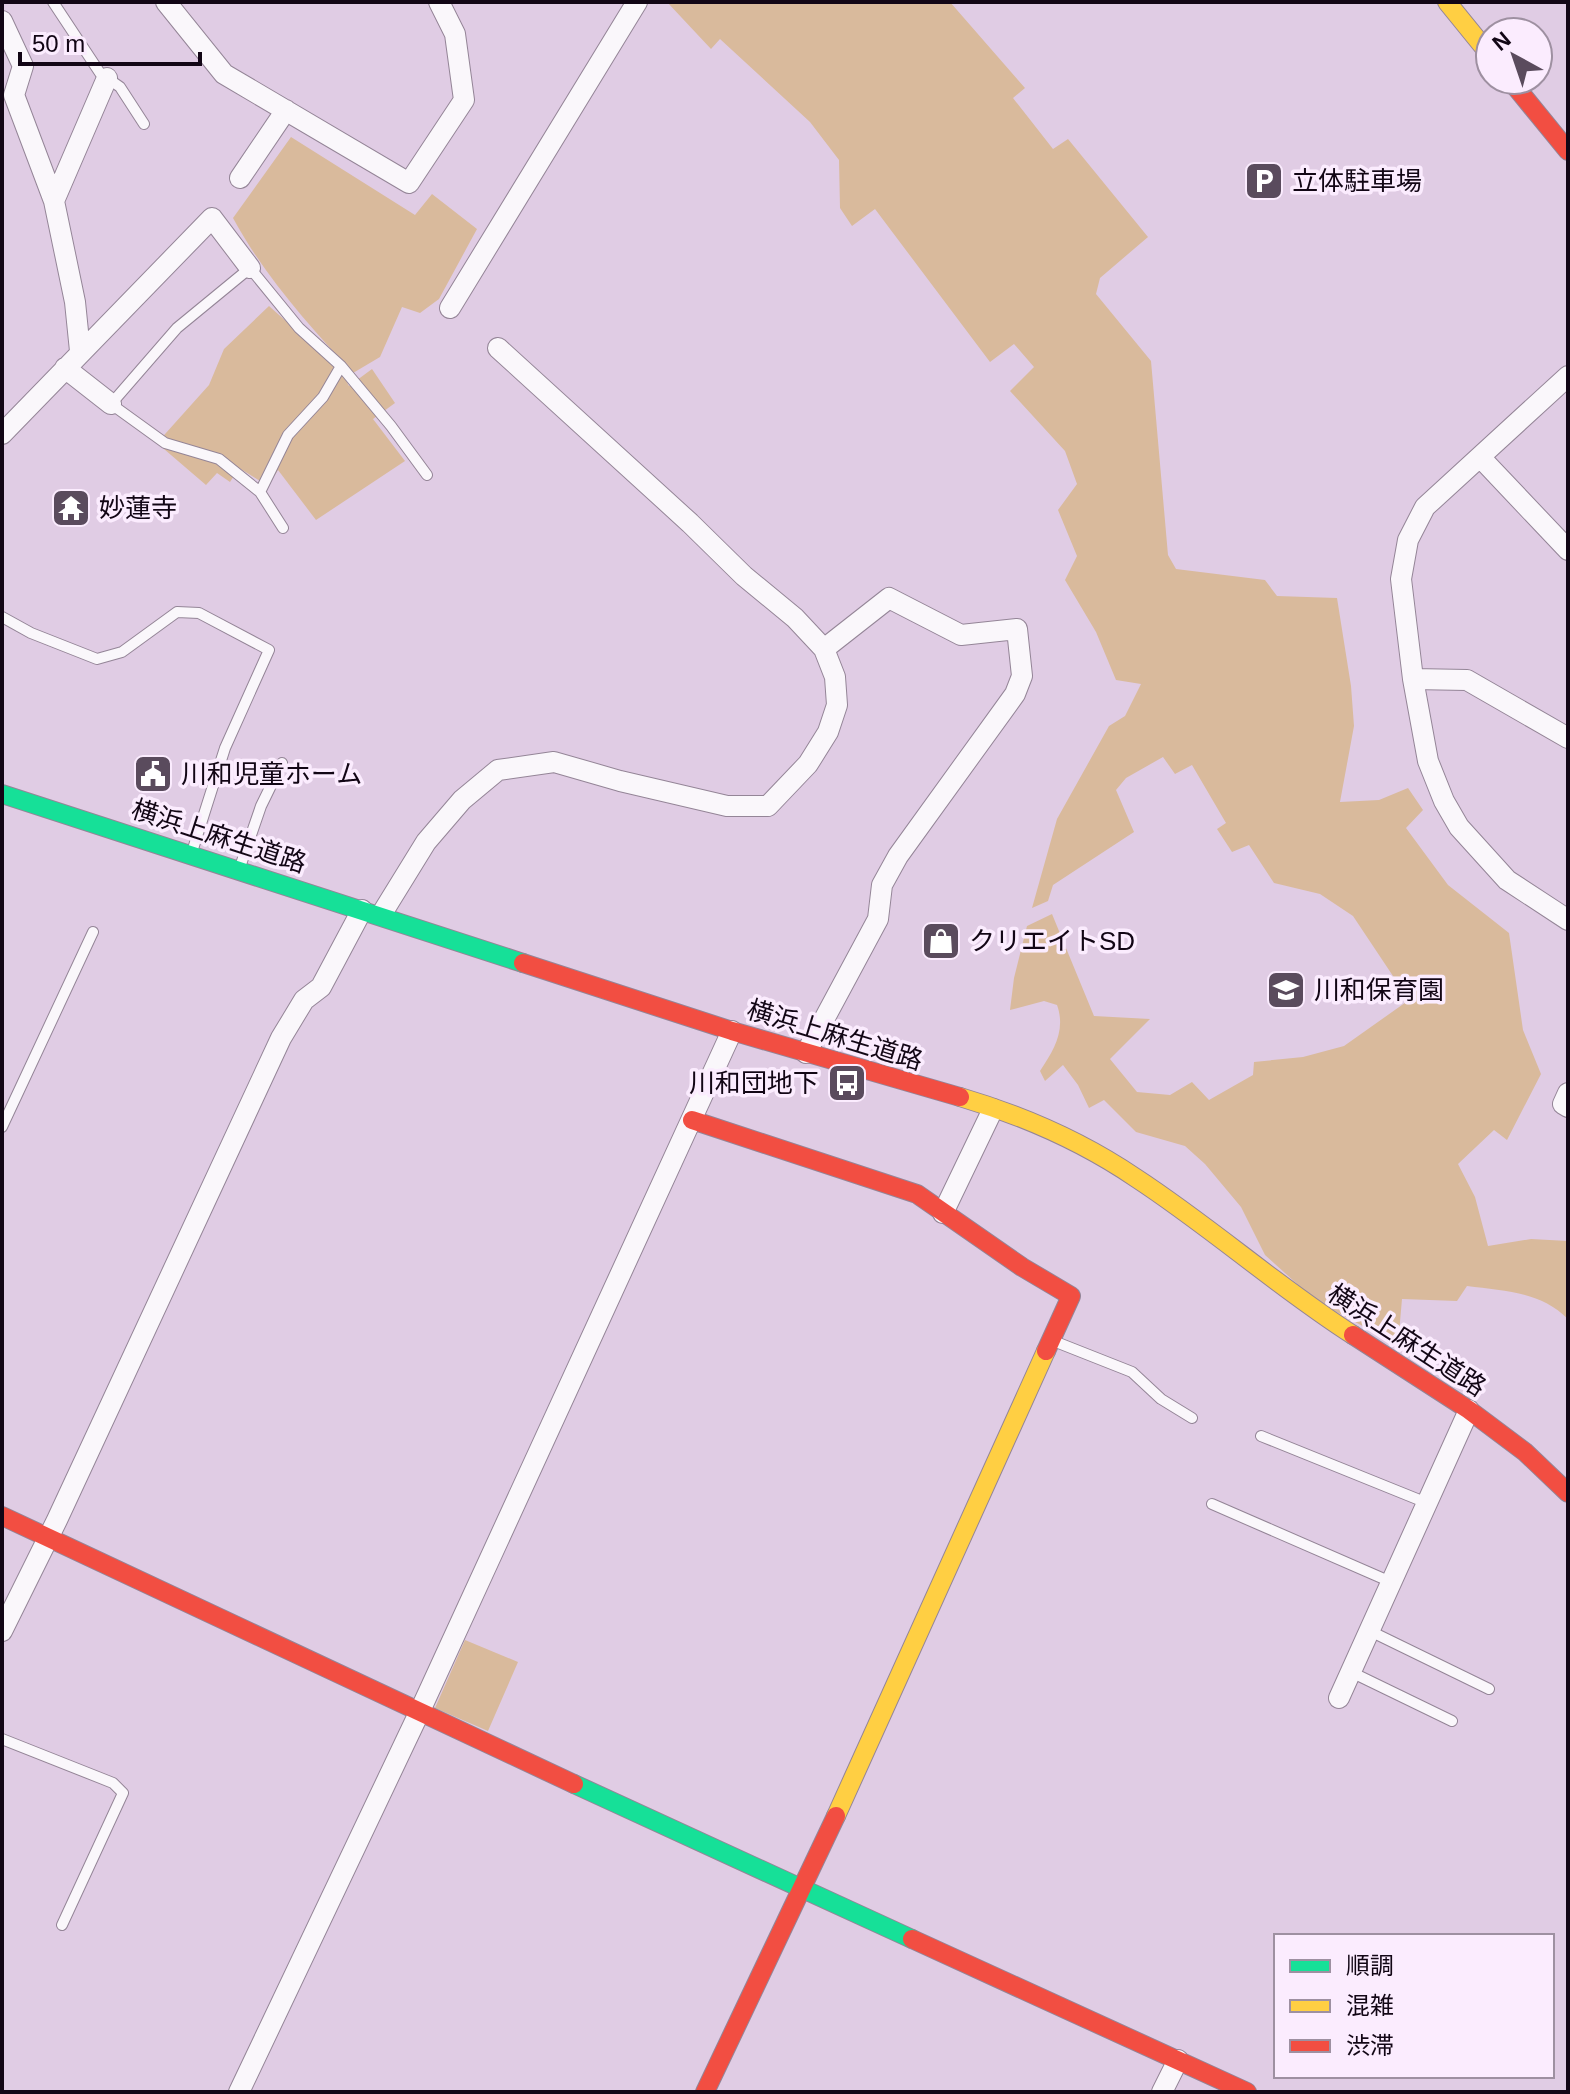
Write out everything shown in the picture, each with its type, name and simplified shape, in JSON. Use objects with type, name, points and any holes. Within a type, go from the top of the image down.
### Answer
[{"type":"street","points":[[166,2],[224,74],[409,183],[464,100],[455,34],[439,2]]},
{"type":"street","points":[[450,308],[637,2]]},
{"type":"street","points":[[1447,2],[1474,35]]},
{"type":"street","points":[[2,21],[23,66],[8,98],[54,201],[75,302],[80,351]]},
{"type":"street","points":[[54,201],[107,78]]},
{"type":"street","points":[[1523,96],[1568,151]]},
{"type":"street","points":[[240,178],[286,110]]},
{"type":"street","points":[[2,434],[212,218],[250,268]]},
{"type":"street","points":[[2,1631],[281,1038],[304,1000],[321,987],[372,913],[462,800],[498,770],[554,762],[727,806],[768,806],[808,764],[828,732],[837,705],[835,677],[824,649],[795,618],[744,576],[498,348]]},
{"type":"street","points":[[65,368],[111,404]]},
{"type":"street","points":[[1568,376],[1425,507],[1408,540],[1401,579],[1413,679],[1428,761],[1444,801],[1459,827],[1507,880],[1568,920]]},
{"type":"street","points":[[1480,457],[1568,550]]},
{"type":"street","points":[[806,1053],[878,919],[882,885],[898,856],[1015,694],[1022,676],[1017,629],[961,635],[889,598],[824,649]]},
{"type":"street","points":[[1413,679],[1467,680],[1568,738]]},
{"type":"street","name":"横浜上麻生道路","points":[[2,794],[732,1031],[1040,1126],[1137,1178],[1309,1307],[1469,1410],[1525,1452],[1568,1493]]},
{"type":"street","points":[[239,2092],[419,1713],[732,1031]]},
{"type":"street","points":[[1568,1093],[1563,1104],[1568,1107]]},
{"type":"street","points":[[943,1213],[993,1109]]},
{"type":"street","points":[[692,1120],[917,1194],[1022,1267],[1071,1296],[803,1889],[705,2092]]},
{"type":"street","points":[[1339,1698],[1469,1410]]},
{"type":"street","points":[[2,1516],[419,1713],[1247,2092]]},
{"type":"street","points":[[1162,2092],[1178,2060]]},
{"type":"lane","points":[[53,2],[100,73],[120,87],[144,124]]},
{"type":"lane","points":[[283,528],[260,492],[219,459],[165,443],[111,404],[177,328],[250,268],[299,328],[341,366],[427,475]]},
{"type":"lane","points":[[260,492],[288,435],[323,397],[341,366]]},
{"type":"lane","points":[[2,617],[31,633],[97,659],[122,652],[177,612],[199,613],[269,650],[225,748],[191,853]]},
{"type":"lane","points":[[239,869],[261,806],[282,763]]},
{"type":"lane","points":[[2,1127],[93,932]]},
{"type":"lane","points":[[1052,1340],[1132,1372],[1161,1399],[1192,1418]]},
{"type":"lane","points":[[1261,1436],[1427,1503]]},
{"type":"lane","points":[[1212,1504],[1391,1582]]},
{"type":"lane","points":[[1370,1631],[1489,1689]]},
{"type":"lane","points":[[1351,1672],[1452,1721]]},
{"type":"lane","points":[[2,1739],[113,1783],[123,1793],[62,1925]]},
{"type":"shaded area","points":[[667,2],[950,2],[1025,88],[1013,98],[1053,149],[1068,139],[1148,237],[1100,278],[1096,294],[1151,361],[1168,555],[1176,569],[1265,580],[1277,596],[1337,598],[1354,726],[1340,802],[1379,800],[1408,788],[1423,810],[1406,828],[1448,885],[1509,933],[1523,1030],[1541,1074],[1507,1140],[1494,1130],[1458,1164],[1475,1197],[1488,1246],[1531,1239],[1568,1241],[1568,1319],[1546,1303],[1533,1298],[1508,1291],[1467,1286],[1457,1301],[1402,1299],[1398,1345],[1316,1301],[1265,1255],[1241,1207],[1205,1164],[1185,1146],[1136,1132],[1104,1100],[1089,1108],[1078,1085],[1063,1065],[1045,1081],[1040,1071],[1059,1031],[1057,1005],[1044,1001],[1010,1010],[1014,978],[1027,926],[1052,914],[1094,1016],[1150,1019],[1110,1059],[1137,1092],[1170,1095],[1192,1082],[1209,1100],[1253,1075],[1254,1062],[1303,1057],[1344,1046],[1409,1000],[1353,916],[1320,894],[1274,883],[1249,845],[1232,852],[1217,829],[1226,823],[1192,765],[1175,774],[1163,757],[1126,778],[1116,790],[1134,832],[1053,885],[1048,901],[1032,908],[1057,819],[1109,726],[1125,716],[1141,684],[1116,680],[1096,632],[1065,580],[1077,556],[1058,510],[1077,484],[1065,451],[1010,391],[1034,367],[1014,344],[990,362],[875,209],[852,226],[840,208],[839,160],[810,122],[720,39],[711,49]]},
{"type":"shaded area","points":[[291,137],[415,215],[432,194],[477,229],[439,299],[420,313],[402,307],[380,357],[353,373],[273,280],[233,218]]},
{"type":"shaded area","points":[[269,306],[334,364],[332,375],[342,373],[349,386],[372,369],[395,403],[373,419],[405,461],[316,520],[278,470],[268,486],[239,468],[230,482],[217,473],[206,485],[157,443],[209,385],[224,349]]},
{"type":"shaded area","points":[[465,1640],[518,1662],[488,1731],[435,1708]]},
{"type":"traffic: fast","points":[[2,794],[523,963]]},
{"type":"traffic: fast","points":[[574,1784],[912,1939]]},
{"type":"traffic: slow","points":[[1447,2],[1474,35]]},
{"type":"traffic: slow","points":[[960,1097],[1051,1131],[1116,1165],[1353,1335]]},
{"type":"traffic: slow","points":[[836,1816],[1046,1351]]},
{"type":"traffic: jam","points":[[1523,96],[1568,151]]},
{"type":"traffic: jam","points":[[523,963],[732,1031],[960,1097]]},
{"type":"traffic: jam","points":[[692,1120],[917,1194],[1022,1267],[1071,1296],[1046,1351]]},
{"type":"traffic: jam","points":[[1353,1335],[1469,1410],[1525,1452],[1568,1493]]},
{"type":"traffic: jam","points":[[2,1516],[574,1784]]},
{"type":"traffic: jam","points":[[705,2092],[836,1816]]},
{"type":"traffic: jam","points":[[912,1939],[1247,2092]]},
{"type":"place","name":"立体駐車場","points":[[1264,181]]},
{"type":"place","name":"妙蓮寺","points":[[71,508]]},
{"type":"place","name":"川和児童ホーム","points":[[153,774]]},
{"type":"place","name":"クリエイトSD","points":[[941,941]]},
{"type":"place","name":"川和保育園","points":[[1286,990]]},
{"type":"place","name":"川和団地下","points":[[847,1083]]}]
